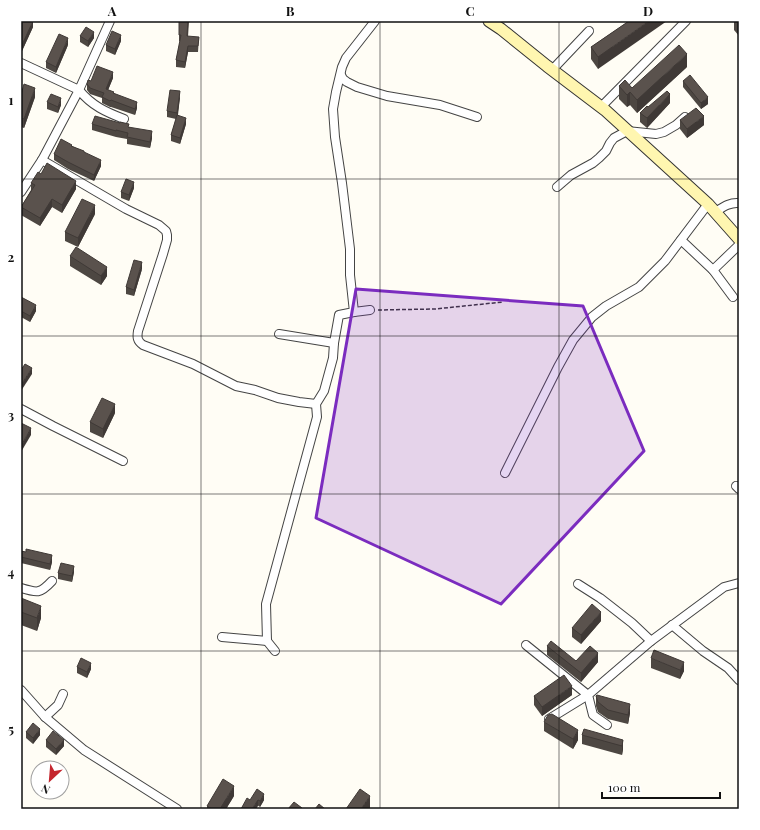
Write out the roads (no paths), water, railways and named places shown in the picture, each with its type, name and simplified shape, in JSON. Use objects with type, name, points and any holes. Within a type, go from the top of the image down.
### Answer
[{"type":"street","points":[[21,192],[42,160],[79,90],[110,21]]},
{"type":"street","points":[[354,312],[350,275],[350,249],[333,109],[342,67],[346,58],[375,21]]},
{"type":"street","points":[[489,21],[601,107],[712,208],[739,239]]},
{"type":"street","points":[[601,107],[686,21]]},
{"type":"street","points":[[552,70],[589,31]]},
{"type":"street","points":[[21,63],[79,90],[84,97],[94,105],[106,112],[124,119]]},
{"type":"street","points":[[341,75],[343,79],[356,87],[388,96],[440,106],[477,117]]},
{"type":"street","points":[[557,187],[571,175],[593,163],[606,151],[610,142],[614,138],[627,131],[656,134],[664,132],[676,125],[685,117]]},
{"type":"street","points":[[42,160],[126,209],[166,230],[167,235],[163,254],[138,331],[138,340],[140,343],[193,364],[236,386],[255,390],[278,398],[316,404]]},
{"type":"street","points":[[505,473],[558,366],[574,340],[592,317],[606,306],[639,287],[665,261],[682,240],[712,208],[737,202],[739,203]]},
{"type":"street","points":[[682,240],[713,270],[733,297]]},
{"type":"street","points":[[713,270],[739,245]]},
{"type":"street","points":[[275,651],[267,641],[266,604],[317,417],[316,404],[324,391],[333,358],[339,314],[370,310]]},
{"type":"street","points":[[279,334],[334,343]]},
{"type":"street","points":[[21,409],[124,461]]},
{"type":"street","points":[[21,588],[33,592],[40,592],[52,581]]},
{"type":"street","points":[[549,719],[588,695],[651,641],[724,587],[739,583]]},
{"type":"street","points":[[578,584],[600,598],[632,623],[651,641]]},
{"type":"street","points":[[672,625],[703,651],[728,668],[739,680]]},
{"type":"street","points":[[222,637],[267,641]]},
{"type":"street","points":[[526,645],[588,695],[593,715],[607,725]]},
{"type":"street","points":[[21,690],[45,717],[84,750],[177,809]]},
{"type":"street","points":[[45,717],[58,706],[63,694]]}]
